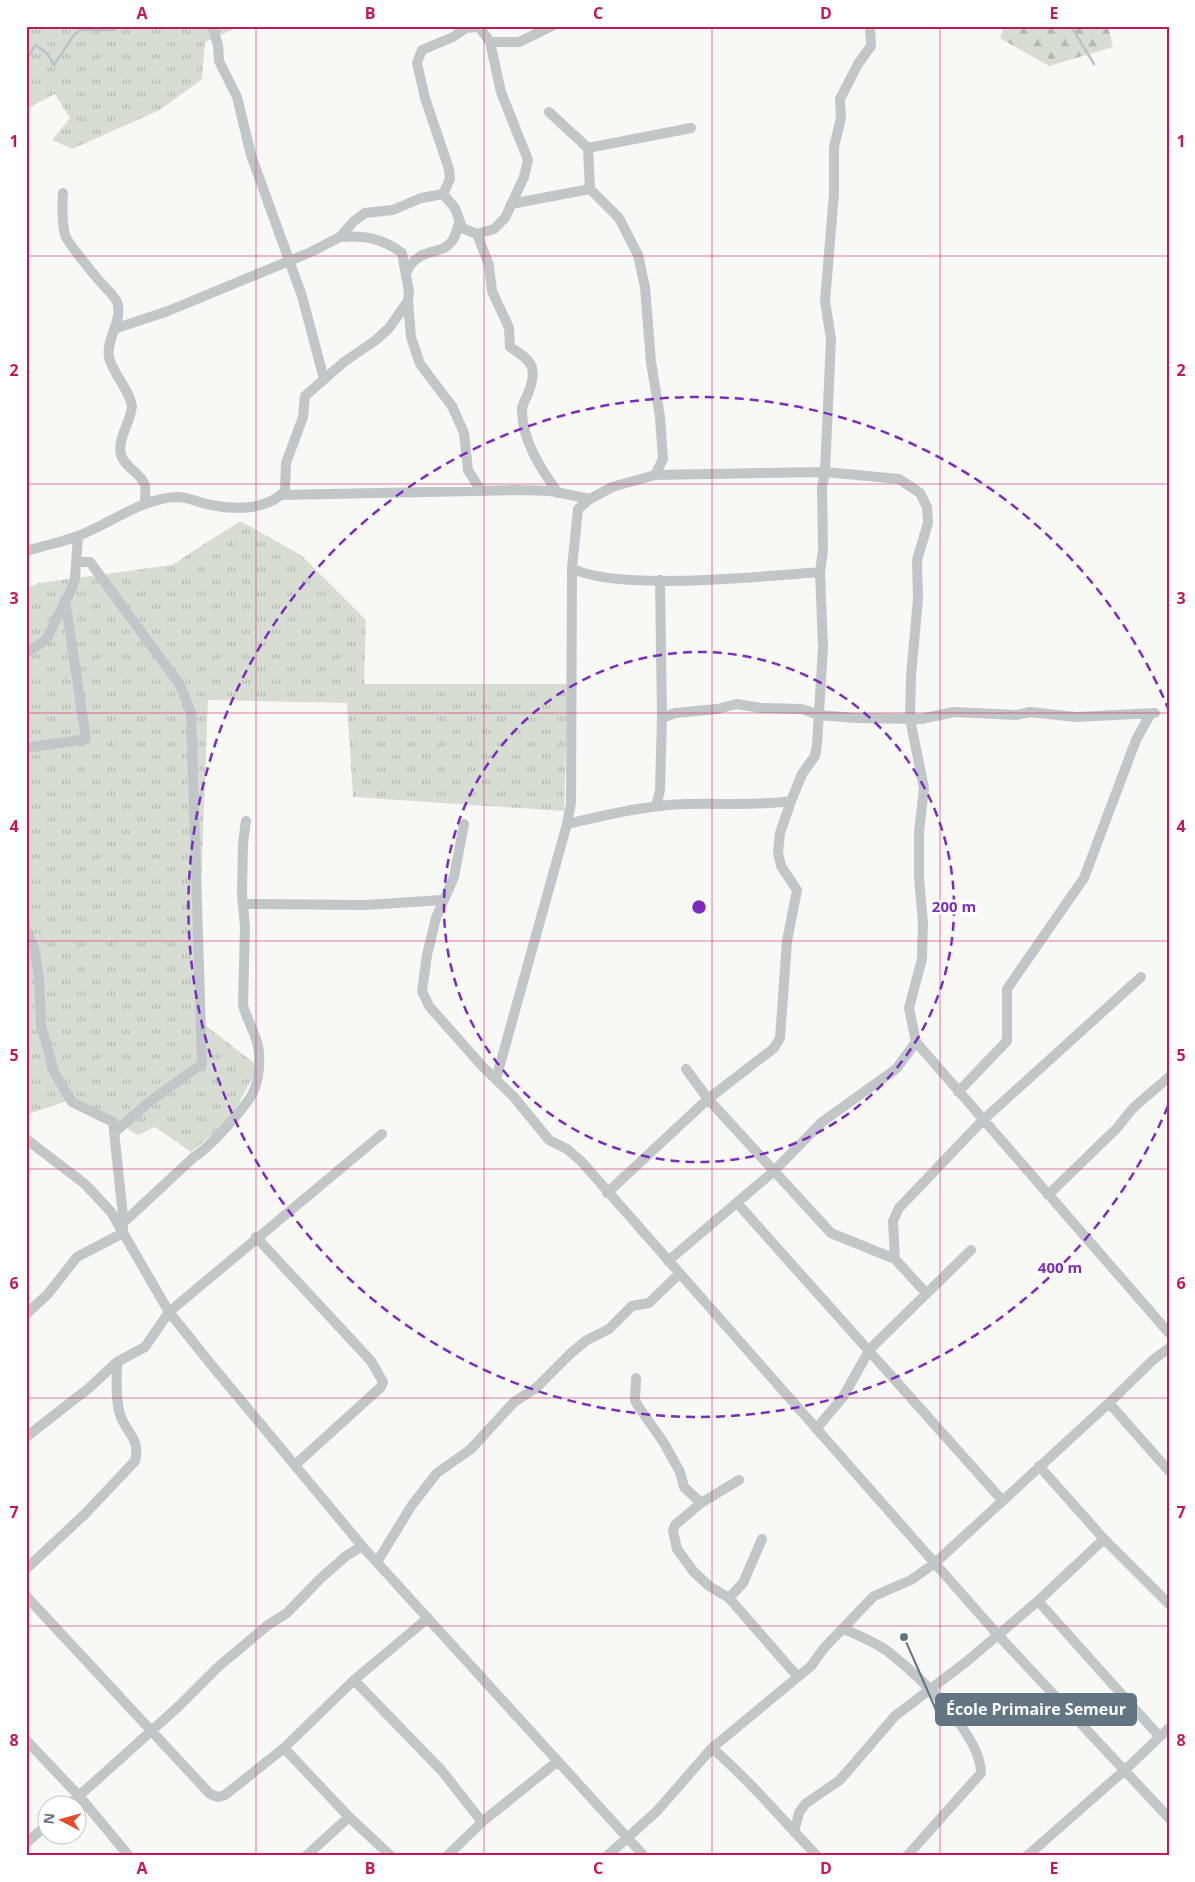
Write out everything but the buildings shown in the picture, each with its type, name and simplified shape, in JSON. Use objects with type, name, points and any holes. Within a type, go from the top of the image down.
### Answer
[{"type":"street","points":[[212,26],[218,45],[219,61],[237,98],[251,155],[302,296],[324,379]]},
{"type":"street","points":[[490,42],[519,42],[552,26]]},
{"type":"street","points":[[607,1193],[708,1099],[774,1048],[780,1038],[787,941],[797,890],[782,866],[778,852],[780,833],[802,774],[815,756],[819,715],[823,647],[820,572],[823,550],[822,487],[825,472],[831,339],[825,301],[834,194],[834,147],[841,118],[840,99],[858,64],[871,46],[870,26]]},
{"type":"street","points":[[466,28],[480,28],[490,42],[500,92],[528,160],[524,177],[505,218],[494,229],[477,234],[462,228],[455,208],[443,194],[450,179],[449,169],[425,98],[417,63],[422,50],[453,37],[466,28]]},
{"type":"street","points":[[549,112],[588,148],[590,189],[619,218],[638,255],[645,287],[650,362],[660,417],[663,460],[655,475]]},
{"type":"street","points":[[588,148],[691,128]]},
{"type":"street","points":[[511,204],[590,189]]},
{"type":"street","points":[[63,193],[62,216],[66,238],[113,295],[118,306],[114,329],[108,344],[109,358],[112,368],[131,399],[132,406],[121,447],[121,455],[128,466],[141,478],[145,486],[145,504]]},
{"type":"street","points":[[340,237],[354,221],[365,213],[393,210],[421,198],[443,194]]},
{"type":"street","points":[[406,273],[412,261],[427,252],[446,248],[453,241],[459,222]]},
{"type":"street","points":[[477,234],[489,266],[492,291],[509,328],[510,347],[527,358],[533,368],[533,379],[522,408],[531,447],[541,470],[558,493]]},
{"type":"street","points":[[114,329],[168,312],[290,261],[340,237],[352,236],[386,241],[402,253],[409,292],[410,337],[420,364],[452,406],[464,433],[468,470],[481,491]]},
{"type":"street","points":[[26,548],[30,550],[78,536],[145,504],[177,497],[218,506],[244,508],[277,500],[286,491],[286,463],[303,417],[305,396],[344,362],[376,340],[389,328],[408,301]]},
{"type":"street","points":[[496,1079],[567,824],[573,763],[572,568],[578,509],[590,499],[612,487],[655,475],[825,472],[899,479],[920,493],[927,507],[928,523],[917,560],[918,598],[911,676],[910,718],[924,788],[919,832],[919,878],[923,923],[922,959],[909,1008],[916,1042],[1169,1333]]},
{"type":"street","points":[[281,495],[481,491],[558,493],[590,499]]},
{"type":"street","points":[[26,653],[46,640],[75,578],[78,536]]},
{"type":"street","points":[[77,562],[90,562],[180,684],[191,712],[202,1064],[149,1102],[115,1132]]},
{"type":"street","points":[[572,568],[584,575],[660,580],[820,572]]},
{"type":"street","points":[[656,806],[660,792],[662,718],[660,580]]},
{"type":"street","points":[[26,748],[86,740],[65,599]]},
{"type":"street","points":[[662,718],[675,713],[717,709],[737,704],[761,708],[802,709],[819,715],[921,719],[954,712],[1016,715],[1030,712],[1076,717],[1153,713],[1136,740],[1084,878],[1007,989],[1006,1041],[958,1092]]},
{"type":"street","points":[[567,824],[656,806],[688,804],[762,805],[791,800]]},
{"type":"street","points":[[26,1314],[47,1295],[77,1257],[123,1228],[194,1157],[207,1149],[250,1098],[257,1079],[259,1053],[255,1034],[245,1016],[243,1005],[245,927],[243,843],[246,821]]},
{"type":"street","points":[[464,824],[454,876],[443,900],[427,955],[422,991],[429,1006],[514,1097],[548,1140],[567,1149],[580,1161],[998,1635],[1169,1818]]},
{"type":"street","points":[[243,904],[366,905],[443,900]]},
{"type":"street","points":[[26,930],[34,947],[40,979],[41,1026],[54,1072],[72,1102],[113,1122],[123,1228]]},
{"type":"street","points":[[26,959],[34,947]]},
{"type":"street","points":[[895,1258],[893,1221],[899,1208],[984,1120],[1141,977]]},
{"type":"street","points":[[668,1261],[774,1171],[822,1122],[896,1069],[916,1042]]},
{"type":"street","points":[[686,1069],[708,1099],[830,1233],[895,1258],[925,1292]]},
{"type":"street","points":[[1048,1195],[1117,1128],[1133,1108],[1169,1077]]},
{"type":"street","points":[[26,1436],[89,1388],[117,1362],[145,1347],[169,1312],[256,1237],[382,1134]]},
{"type":"street","points":[[26,1139],[100,1198],[123,1228],[169,1312],[214,1368],[296,1464],[362,1546],[644,1856]]},
{"type":"street","points":[[26,1148],[37,1148]]},
{"type":"street","points":[[736,1203],[870,1349],[1002,1500]]},
{"type":"street","points":[[256,1237],[365,1354],[377,1369],[383,1382],[381,1387],[296,1464]]},
{"type":"street","points":[[816,1429],[843,1397],[870,1349],[925,1292],[971,1250]]},
{"type":"street","points":[[377,1562],[412,1505],[437,1473],[471,1449],[514,1402],[536,1388],[571,1353],[587,1340],[609,1329],[632,1306],[648,1303],[679,1274]]},
{"type":"street","points":[[607,1856],[657,1811],[712,1748],[811,1666],[824,1648],[874,1596],[911,1580],[935,1563],[1153,1360],[1169,1348]]},
{"type":"street","points":[[26,1569],[85,1514],[135,1462],[138,1450],[120,1415],[117,1362]]},
{"type":"street","points":[[636,1378],[635,1400],[638,1406],[664,1443],[680,1472],[684,1487],[701,1503]]},
{"type":"street","points":[[1109,1403],[1169,1471]]},
{"type":"street","points":[[1039,1466],[1104,1539],[1168,1602]]},
{"type":"street","points":[[740,1480],[701,1503],[675,1525],[674,1540],[677,1549],[693,1571],[709,1586],[729,1598],[798,1677]]},
{"type":"street","points":[[729,1598],[742,1583],[762,1539]]},
{"type":"street","points":[[794,1832],[799,1813],[805,1804],[840,1780],[895,1716],[998,1635],[1038,1601],[1104,1539]]},
{"type":"street","points":[[83,1794],[218,1667],[268,1625],[287,1613],[321,1578],[346,1556],[362,1546]]},
{"type":"street","points":[[26,1596],[210,1794],[218,1796],[225,1795],[284,1748],[354,1680],[428,1618]]},
{"type":"street","points":[[1038,1601],[1160,1736]]},
{"type":"street","points":[[844,1629],[890,1653],[929,1689],[962,1728],[977,1754],[980,1764],[980,1773],[907,1856]]},
{"type":"street","points":[[354,1680],[442,1771],[482,1822]]},
{"type":"street","points":[[1027,1856],[1126,1770],[1169,1728]]},
{"type":"street","points":[[26,1740],[77,1794]]},
{"type":"street","points":[[284,1748],[349,1817],[391,1856]]},
{"type":"street","points":[[712,1748],[736,1769],[762,1799],[780,1814],[817,1856]]},
{"type":"street","points":[[447,1856],[482,1822],[558,1761]]},
{"type":"street","points":[[88,1807],[129,1856]]},
{"type":"street","points":[[306,1856],[349,1817]]},
{"type":"street","points":[[26,1843],[38,1833]]},
{"type":"green space","points":[[26,26],[241,26],[205,42],[202,79],[160,110],[72,149],[52,140],[70,118],[55,94],[26,109]]},
{"type":"green space","points":[[1004,26],[1108,26],[1113,47],[1049,66],[1000,38]]},
{"type":"green space","points":[[240,521],[301,555],[366,620],[364,684],[568,684],[564,811],[353,797],[347,703],[208,700],[196,1018],[258,1066],[231,1119],[191,1152],[155,1127],[138,1135],[76,1098],[26,1115],[26,588],[39,583],[172,565]]},
{"type":"waterway","points":[[26,62],[35,45],[47,53],[54,65],[73,36],[80,30],[115,30],[115,26]]},
{"type":"waterway","points":[[1071,26],[1094,64]]},
{"type":"place","name":"École Primaire Semeur","points":[[904,1637]]}]
